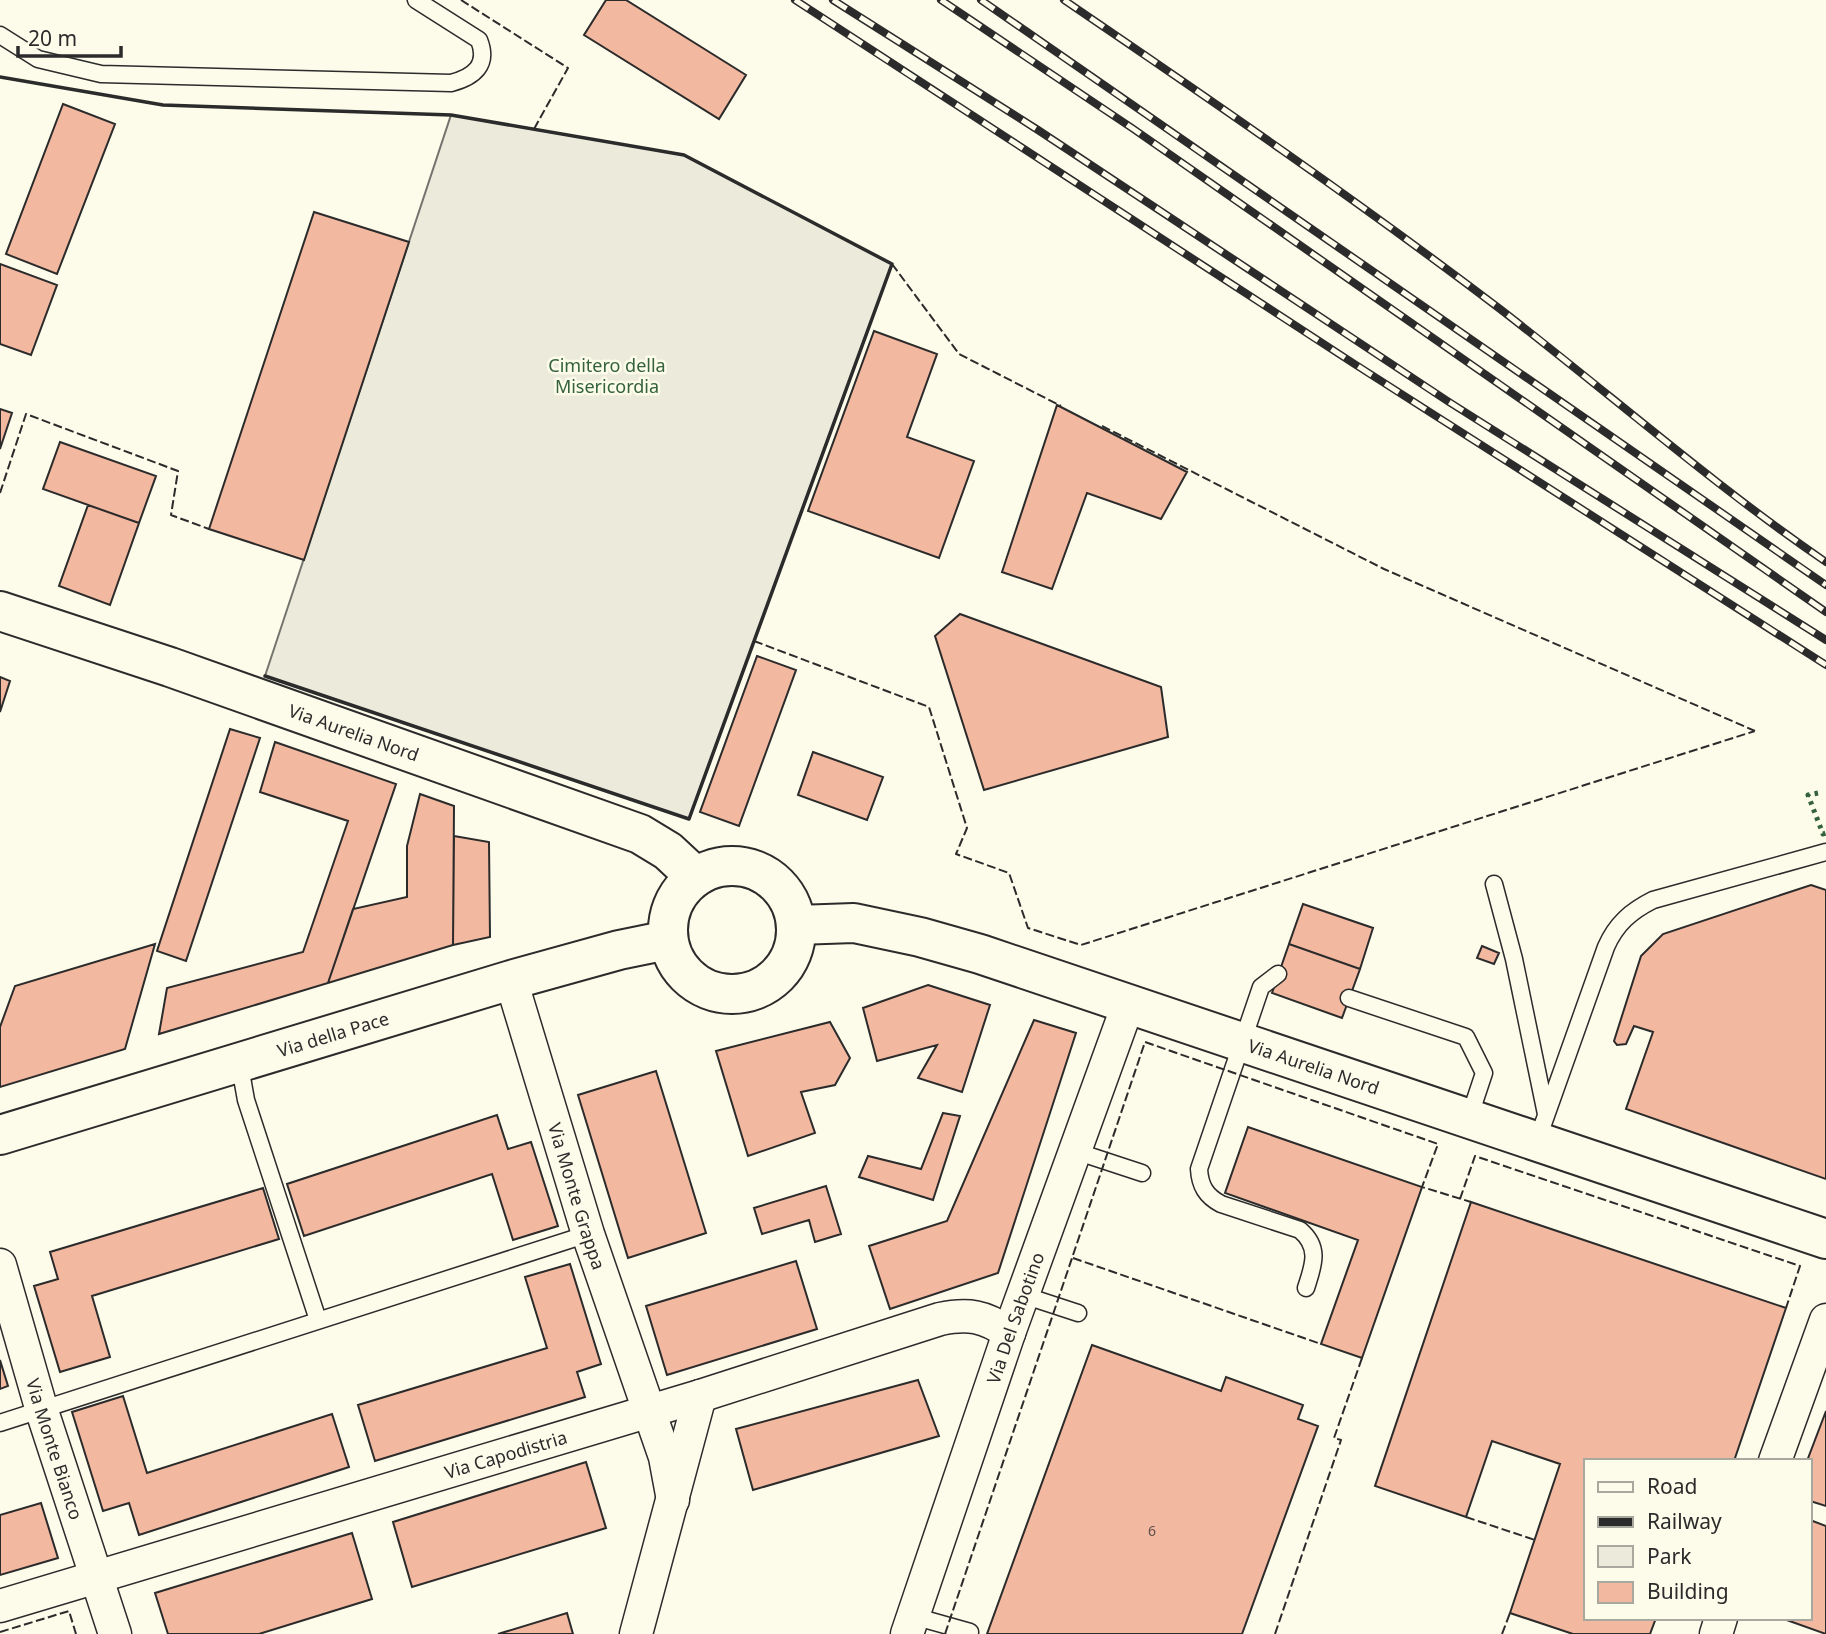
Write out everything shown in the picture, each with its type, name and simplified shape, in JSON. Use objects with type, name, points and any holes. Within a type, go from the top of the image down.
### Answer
[{"type":"main road","name":"Via Aurelia Nord","points":[[0,611],[170,667],[627,829],[668,851],[696,877]]},
{"type":"main road","points":[[733,866],[760,872],[783,890],[793,906],[797,925],[795,945],[788,963],[767,984],[739,995],[719,994],[693,981],[674,959],[668,940],[668,922],[673,904],[683,889],[696,877],[713,869],[733,866]]},
{"type":"main road","name":"Via Aurelia Nord","points":[[797,925],[854,923],[920,937],[1129,1002],[1469,1118],[1541,1128],[1826,1239]]},
{"type":"main road","name":"Via della Pace","points":[[0,1135],[511,980],[619,950],[668,940]]},
{"type":"street","name":"Via Monte Grappa","points":[[511,980],[588,1234],[665,1457],[673,1500]]},
{"type":"street","name":"Via Del Sabotino","points":[[910,1625],[1009,1333],[1129,1002]]},
{"type":"street","name":"Via Monte Bianco","points":[[0,1265],[42,1411],[115,1634]]},
{"type":"street","name":"Via Capodistria","points":[[0,1606],[649,1409],[700,1396],[955,1316],[972,1315],[992,1321],[1009,1333]]},
{"type":"street","points":[[1776,1459],[1826,1320]]},
{"type":"street","points":[[636,1634],[700,1396]]},
{"type":"lane","points":[[0,34],[38,59],[101,74],[451,83],[470,78],[480,67],[484,51],[480,40],[416,0]]},
{"type":"lane","points":[[1541,1128],[1606,947],[1620,923],[1629,914],[1653,901],[1826,852]]},
{"type":"lane","points":[[1494,884],[1514,959],[1541,1128]]},
{"type":"lane","points":[[1279,974],[1261,987],[1199,1169],[1200,1180],[1211,1198],[1221,1204],[1300,1230],[1307,1236],[1315,1261],[1306,1288]]},
{"type":"lane","points":[[1349,998],[1466,1037],[1484,1073],[1469,1118]]},
{"type":"lane","points":[[239,1061],[254,1123],[318,1320]]},
{"type":"lane","points":[[1075,1151],[1142,1173]]},
{"type":"lane","points":[[0,1423],[588,1234]]},
{"type":"lane","points":[[1023,1295],[1078,1313]]},
{"type":"lane","points":[[910,1625],[970,1632]]},
{"type":"green space","name":"Cimitero della Misericordia","points":[[451,115],[684,155],[892,264],[689,819],[265,676]]},
{"type":"building","points":[[606,0],[626,0],[746,75],[719,119],[584,35]]},
{"type":"building","points":[[63,104],[115,124],[57,274],[6,254]]},
{"type":"building","points":[[314,212],[409,242],[304,560],[209,529]]},
{"type":"building","points":[[0,264],[57,285],[31,355],[0,344]]},
{"type":"building","points":[[874,331],[937,354],[907,437],[974,461],[939,558],[808,511]]},
{"type":"building","points":[[1057,405],[1187,472],[1161,519],[1087,493],[1052,589],[1002,572]]},
{"type":"building","points":[[0,409],[12,413],[0,449]]},
{"type":"building","points":[[60,442],[156,476],[139,523],[43,489]]},
{"type":"building","points":[[88,505],[139,523],[110,605],[59,586]]},
{"type":"building","points":[[960,614],[1161,687],[1168,737],[984,790],[935,636]]},
{"type":"building","points":[[757,656],[796,670],[739,826],[700,812]]},
{"type":"building","points":[[0,677],[10,681],[0,712]]},
{"type":"building","points":[[230,729],[260,738],[186,961],[157,951]]},
{"type":"building","points":[[275,742],[396,784],[328,983],[159,1034],[167,988],[303,952],[348,821],[260,792]]},
{"type":"building","points":[[813,752],[883,777],[867,820],[798,795]]},
{"type":"building","points":[[420,794],[454,806],[453,945],[328,983],[353,909],[407,897],[407,846]]},
{"type":"building","points":[[454,836],[489,842],[490,937],[453,945]]},
{"type":"building","points":[[1811,885],[1826,890],[1826,1179],[1626,1109],[1653,1032],[1634,1026],[1626,1044],[1617,1045],[1614,1041],[1641,956],[1663,934]]},
{"type":"building","points":[[1303,904],[1373,928],[1360,969],[1289,944]]},
{"type":"building","points":[[155,944],[125,1049],[0,1087],[0,1027],[15,986]]},
{"type":"building","points":[[1289,944],[1360,969],[1342,1018],[1272,993]]},
{"type":"building","points":[[1482,946],[1499,953],[1494,964],[1477,958]]},
{"type":"building","points":[[928,985],[990,1005],[962,1092],[918,1078],[937,1045],[877,1061],[863,1008]]},
{"type":"building","points":[[1034,1020],[1076,1033],[998,1273],[890,1309],[869,1246],[947,1221]]},
{"type":"building","points":[[830,1022],[850,1058],[835,1085],[801,1092],[815,1133],[748,1156],[716,1051]]},
{"type":"building","points":[[656,1071],[706,1233],[628,1258],[578,1095]]},
{"type":"building","points":[[943,1113],[960,1116],[933,1200],[859,1177],[868,1156],[921,1169]]},
{"type":"building","points":[[497,1115],[508,1149],[531,1142],[558,1226],[513,1240],[492,1174],[304,1236],[287,1184]]},
{"type":"building","points":[[1248,1127],[1422,1187],[1362,1358],[1321,1344],[1358,1240],[1225,1193]]},
{"type":"building","points":[[826,1186],[841,1234],[815,1242],[809,1220],[762,1234],[754,1208]]},
{"type":"building","points":[[263,1188],[279,1239],[92,1296],[110,1357],[60,1372],[34,1286],[58,1279],[50,1252]]},
{"type":"building","points":[[1471,1202],[1786,1308],[1735,1459],[1584,1459],[1584,1620],[1655,1620],[1650,1634],[1573,1634],[1510,1613],[1560,1464],[1492,1441],[1466,1517],[1375,1486]]},
{"type":"building","points":[[796,1261],[817,1329],[667,1375],[646,1306]]},
{"type":"building","points":[[570,1264],[601,1364],[577,1372],[585,1397],[375,1461],[358,1405],[547,1348],[525,1277]]},
{"type":"building","points":[[1092,1345],[1221,1391],[1226,1377],[1303,1405],[1298,1419],[1318,1426],[1242,1634],[987,1634]]},
{"type":"building","points":[[0,1360],[8,1386],[0,1389]]},
{"type":"building","points":[[918,1380],[939,1436],[753,1490],[736,1429]]},
{"type":"building","points":[[123,1396],[147,1473],[332,1414],[349,1467],[139,1535],[129,1503],[103,1511],[72,1412]]},
{"type":"building","points":[[1826,1411],[1826,1506],[1812,1502],[1812,1459],[1808,1459]]},
{"type":"building","points":[[586,1462],[606,1528],[412,1587],[393,1522]]},
{"type":"building","points":[[41,1503],[58,1558],[0,1575],[0,1515]]},
{"type":"building","points":[[1812,1521],[1826,1526],[1826,1634],[1787,1620],[1812,1620]]},
{"type":"building","points":[[352,1533],[372,1599],[259,1634],[168,1634],[155,1593]]},
{"type":"building","points":[[567,1613],[573,1634],[498,1634]]},
{"type":"railway","points":[[795,0],[1356,365],[1826,665]]},
{"type":"railway","points":[[833,0],[1038,130],[1449,402],[1826,640]]},
{"type":"railway","points":[[941,0],[1132,128],[1826,612]]},
{"type":"railway","points":[[981,0],[1826,585]]},
{"type":"railway","points":[[1064,0],[1393,229],[1500,309],[1742,501],[1826,562]]},
{"type":"hedge","points":[[1818,793],[1808,795],[1823,834],[1826,833]]},
{"type":"fence","points":[[461,0],[568,68],[534,129]]},
{"type":"fence","points":[[892,264],[959,354],[1061,406]]},
{"type":"fence","points":[[0,493],[26,414],[178,471],[171,515],[209,529]]},
{"type":"fence","points":[[1102,426],[1384,569],[1755,731]]},
{"type":"fence","points":[[754,641],[929,707],[967,828],[956,854],[1009,873],[1028,928],[1081,945],[1755,731]]},
{"type":"fence","points":[[945,1634],[1145,1042],[1438,1144],[1422,1187],[1471,1202]]},
{"type":"fence","points":[[1460,1199],[1475,1156],[1800,1266],[1786,1308]]},
{"type":"fence","points":[[1073,1258],[1321,1344]]},
{"type":"fence","points":[[1275,1634],[1341,1440],[1334,1438],[1362,1358]]},
{"type":"fence","points":[[1466,1517],[1535,1540]]},
{"type":"fence","points":[[0,1632],[69,1611],[76,1634]]},
{"type":"fence","points":[[1502,1634],[1510,1613]]},
{"type":"wall","points":[[0,77],[163,105],[451,115],[684,155],[892,264],[689,819],[265,676]]}]
